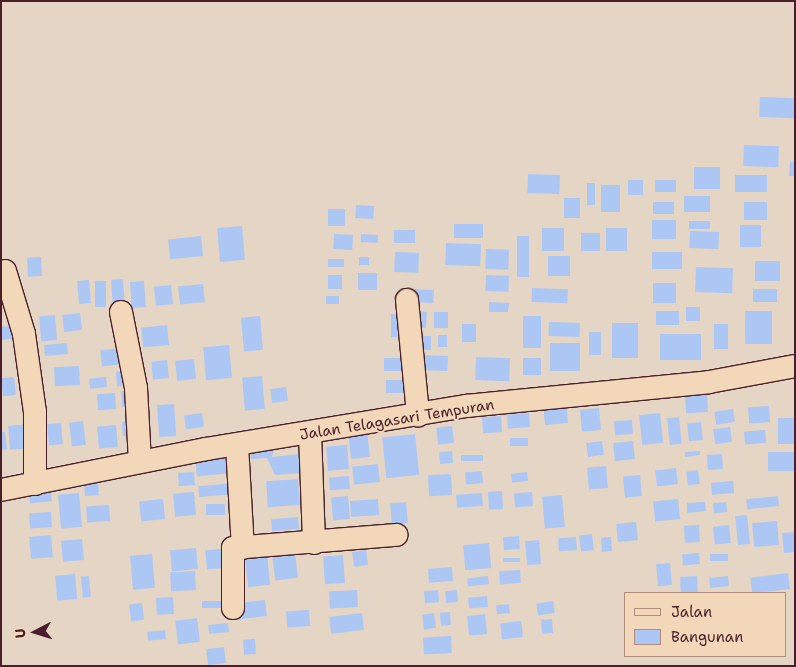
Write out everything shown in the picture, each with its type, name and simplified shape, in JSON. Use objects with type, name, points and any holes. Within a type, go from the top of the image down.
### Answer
[{"type":"street","points":[[5,270],[24,334],[34,412],[35,484]]},
{"type":"street","points":[[407,300],[418,415]]},
{"type":"street","points":[[120,312],[136,388],[140,461]]},
{"type":"street","name":"Jalan Telagasari Tempuran","points":[[1,490],[140,461],[418,415],[576,393],[709,382],[795,366]]},
{"type":"street","points":[[310,433],[314,543]]},
{"type":"street","points":[[236,445],[243,548]]},
{"type":"street","points":[[233,608],[233,548],[396,535]]},
{"type":"building","points":[[760,97],[795,98],[794,118],[759,117]]},
{"type":"building","points":[[744,145],[779,146],[778,167],[743,166]]},
{"type":"building","points":[[790,162],[795,162],[795,176],[789,176]]},
{"type":"building","points":[[694,167],[720,167],[720,189],[694,189]]},
{"type":"building","points":[[528,174],[560,175],[559,194],[527,193]]},
{"type":"building","points":[[735,175],[767,175],[767,192],[735,192]]},
{"type":"building","points":[[628,180],[643,180],[643,195],[628,195]]},
{"type":"building","points":[[655,180],[676,180],[676,192],[655,192]]},
{"type":"building","points":[[587,183],[595,183],[595,205],[587,205]]},
{"type":"building","points":[[601,185],[620,185],[620,212],[601,212]]},
{"type":"building","points":[[684,196],[710,196],[710,212],[684,212]]},
{"type":"building","points":[[564,198],[580,198],[580,218],[564,218]]},
{"type":"building","points":[[653,202],[674,202],[674,214],[653,214]]},
{"type":"building","points":[[744,202],[767,202],[767,220],[744,220]]},
{"type":"building","points":[[356,205],[374,206],[373,219],[355,218]]},
{"type":"building","points":[[328,209],[345,209],[345,226],[328,226]]},
{"type":"building","points":[[652,220],[676,220],[676,239],[652,239]]},
{"type":"building","points":[[689,221],[710,221],[710,229],[689,229]]},
{"type":"building","points":[[454,224],[483,224],[483,238],[454,238]]},
{"type":"building","points":[[740,225],[761,225],[761,247],[740,247]]},
{"type":"building","points":[[242,226],[245,260],[220,262],[217,228]]},
{"type":"building","points":[[542,228],[564,228],[564,251],[542,251]]},
{"type":"building","points":[[606,228],[627,228],[627,251],[606,251]]},
{"type":"building","points":[[394,230],[415,230],[415,243],[394,243]]},
{"type":"building","points":[[690,231],[719,232],[718,249],[689,248]]},
{"type":"building","points":[[581,233],[600,233],[600,251],[581,251]]},
{"type":"building","points":[[334,234],[353,235],[352,250],[333,249]]},
{"type":"building","points":[[361,234],[378,235],[378,243],[361,242]]},
{"type":"building","points":[[201,236],[203,256],[170,259],[168,239]]},
{"type":"building","points":[[517,236],[529,236],[529,277],[517,277]]},
{"type":"building","points":[[446,243],[481,244],[480,266],[445,265]]},
{"type":"building","points":[[486,249],[509,250],[508,270],[485,269]]},
{"type":"building","points":[[395,252],[419,253],[418,273],[394,272]]},
{"type":"building","points":[[652,252],[682,252],[682,269],[652,269]]},
{"type":"building","points":[[548,256],[570,256],[570,276],[548,276]]},
{"type":"building","points":[[41,257],[42,276],[28,277],[27,258]]},
{"type":"building","points":[[359,257],[369,257],[369,265],[359,265]]},
{"type":"building","points":[[328,259],[344,259],[344,267],[328,267]]},
{"type":"building","points":[[755,261],[780,261],[780,281],[755,281]]},
{"type":"building","points":[[696,267],[733,268],[732,293],[695,292]]},
{"type":"building","points":[[358,273],[377,273],[377,290],[358,290]]},
{"type":"building","points":[[328,275],[342,275],[342,289],[328,289]]},
{"type":"building","points":[[486,275],[509,276],[508,292],[485,291]]},
{"type":"building","points":[[123,279],[125,306],[113,307],[111,280]]},
{"type":"building","points":[[89,280],[91,303],[79,304],[77,281]]},
{"type":"building","points":[[95,281],[106,281],[106,307],[95,307]]},
{"type":"building","points":[[144,281],[146,307],[132,308],[130,282]]},
{"type":"building","points":[[653,283],[676,283],[676,303],[653,303]]},
{"type":"building","points":[[203,284],[205,302],[180,305],[178,287]]},
{"type":"building","points":[[171,285],[173,304],[156,306],[154,287]]},
{"type":"building","points":[[532,288],[568,289],[567,303],[532,302]]},
{"type":"building","points":[[415,289],[434,290],[433,303],[414,302]]},
{"type":"building","points":[[753,289],[777,289],[777,302],[753,302]]},
{"type":"building","points":[[326,296],[339,296],[339,304],[326,304]]},
{"type":"building","points":[[489,302],[509,303],[508,312],[489,312]]},
{"type":"building","points":[[686,307],[700,307],[700,321],[686,321]]},
{"type":"building","points":[[413,311],[427,312],[426,328],[412,327]]},
{"type":"building","points":[[656,311],[679,311],[679,325],[656,325]]},
{"type":"building","points":[[745,311],[772,311],[772,344],[745,344]]},
{"type":"building","points":[[434,312],[448,312],[448,328],[434,328]]},
{"type":"building","points":[[80,313],[82,330],[64,332],[62,315]]},
{"type":"building","points":[[391,314],[397,314],[397,337],[391,337]]},
{"type":"building","points":[[55,315],[57,340],[41,341],[39,316]]},
{"type":"building","points":[[260,316],[263,350],[244,352],[241,318]]},
{"type":"building","points":[[523,316],[541,316],[541,348],[523,348]]},
{"type":"building","points":[[549,322],[580,323],[579,337],[549,336]]},
{"type":"building","points":[[612,323],[638,323],[638,358],[612,358]]},
{"type":"building","points":[[462,324],[476,324],[476,342],[462,342]]},
{"type":"building","points":[[714,324],[728,324],[728,349],[714,349]]},
{"type":"building","points":[[167,325],[169,345],[143,348],[141,328]]},
{"type":"building","points":[[11,326],[12,339],[2,340],[1,327]]},
{"type":"building","points":[[589,332],[601,332],[601,355],[589,355]]},
{"type":"building","points":[[660,334],[701,334],[701,360],[660,360]]},
{"type":"building","points":[[438,335],[447,335],[447,347],[438,347]]},
{"type":"building","points":[[413,336],[431,336],[431,350],[413,350]]},
{"type":"building","points":[[67,343],[68,354],[45,356],[44,345]]},
{"type":"building","points":[[550,343],[580,343],[580,371],[550,371]]},
{"type":"building","points":[[229,345],[232,378],[206,380],[203,347]]},
{"type":"building","points":[[121,348],[123,364],[102,366],[100,351]]},
{"type":"building","points":[[421,355],[448,356],[447,371],[420,370]]},
{"type":"building","points":[[476,357],[510,358],[509,381],[475,380]]},
{"type":"building","points":[[384,358],[405,358],[405,371],[384,371]]},
{"type":"building","points":[[523,358],[541,358],[541,375],[523,375]]},
{"type":"building","points":[[194,359],[196,379],[177,381],[175,361]]},
{"type":"building","points":[[167,360],[169,378],[153,380],[151,362]]},
{"type":"building","points":[[79,366],[80,385],[55,386],[54,367]]},
{"type":"building","points":[[130,371],[131,385],[117,386],[116,372]]},
{"type":"building","points":[[262,376],[265,409],[245,411],[242,378]]},
{"type":"building","points":[[14,377],[16,395],[3,396],[1,378]]},
{"type":"building","points":[[106,377],[107,387],[90,389],[89,379]]},
{"type":"building","points":[[386,380],[403,380],[403,393],[386,393]]},
{"type":"building","points":[[286,387],[288,401],[272,403],[270,389]]},
{"type":"building","points":[[136,390],[137,406],[122,407],[121,391]]},
{"type":"building","points":[[115,393],[116,409],[98,410],[97,394]]},
{"type":"building","points":[[707,394],[708,412],[686,413],[685,395]]},
{"type":"building","points":[[566,400],[568,423],[545,425],[543,402]]},
{"type":"building","points":[[174,404],[176,436],[159,437],[157,405]]},
{"type":"building","points":[[769,406],[770,422],[749,423],[748,407]]},
{"type":"building","points":[[599,408],[601,430],[582,432],[580,410]]},
{"type":"building","points":[[733,409],[735,422],[716,425],[714,412]]},
{"type":"building","points":[[202,413],[204,427],[186,429],[184,416]]},
{"type":"building","points":[[529,413],[530,427],[508,429],[507,415]]},
{"type":"building","points":[[660,413],[663,443],[642,445],[639,415]]},
{"type":"building","points":[[501,416],[502,432],[483,433],[482,417]]},
{"type":"building","points":[[679,417],[682,444],[670,445],[667,418]]},
{"type":"building","points":[[778,418],[795,418],[795,444],[778,444]]},
{"type":"building","points":[[632,420],[633,434],[615,435],[614,421]]},
{"type":"building","points":[[83,421],[86,445],[72,447],[69,423]]},
{"type":"building","points":[[136,421],[137,435],[123,436],[122,422]]},
{"type":"building","points":[[701,422],[703,440],[689,441],[687,423]]},
{"type":"building","points":[[61,423],[63,444],[49,445],[47,424]]},
{"type":"building","points":[[30,424],[32,448],[10,450],[8,426]]},
{"type":"building","points":[[116,425],[118,447],[99,449],[97,427]]},
{"type":"building","points":[[452,426],[454,443],[438,445],[436,428]]},
{"type":"building","points":[[730,427],[732,442],[715,444],[713,429]]},
{"type":"building","points":[[765,430],[766,443],[745,444],[744,431]]},
{"type":"building","points":[[1,432],[5,432],[7,449],[1,450]]},
{"type":"building","points":[[367,432],[370,457],[351,459],[348,434]]},
{"type":"building","points":[[415,434],[419,475],[386,478],[382,437]]},
{"type":"building","points":[[278,436],[272,457],[300,454],[301,473],[275,475],[267,458],[251,459],[249,439]]},
{"type":"building","points":[[510,438],[528,438],[528,446],[510,446]]},
{"type":"building","points":[[602,441],[604,455],[588,457],[586,443]]},
{"type":"building","points":[[633,441],[635,459],[615,461],[613,443]]},
{"type":"building","points":[[347,445],[349,469],[328,471],[326,447]]},
{"type":"building","points":[[452,451],[453,463],[440,464],[439,452]]},
{"type":"building","points":[[700,451],[700,455],[685,457],[685,452]]},
{"type":"building","points":[[768,452],[795,452],[795,471],[768,471]]},
{"type":"building","points":[[722,454],[723,469],[708,470],[707,455]]},
{"type":"building","points":[[229,455],[231,473],[197,476],[195,459]]},
{"type":"building","points":[[461,455],[483,455],[483,461],[461,461]]},
{"type":"building","points":[[378,464],[380,482],[354,485],[352,467]]},
{"type":"building","points":[[606,466],[608,488],[589,490],[587,468]]},
{"type":"building","points":[[676,468],[678,484],[657,486],[655,471]]},
{"type":"building","points":[[698,470],[700,484],[688,486],[686,472]]},
{"type":"building","points":[[482,471],[483,483],[466,484],[465,472]]},
{"type":"building","points":[[194,472],[195,485],[179,486],[178,473]]},
{"type":"building","points":[[527,472],[528,481],[512,483],[511,474]]},
{"type":"building","points":[[451,474],[452,495],[429,496],[428,475]]},
{"type":"building","points":[[640,475],[642,496],[625,497],[623,476]]},
{"type":"building","points":[[349,476],[350,489],[330,490],[329,477]]},
{"type":"building","points":[[298,479],[300,505],[268,507],[266,481]]},
{"type":"building","points":[[98,481],[99,495],[85,496],[84,482]]},
{"type":"building","points":[[733,481],[734,493],[712,495],[711,483]]},
{"type":"building","points":[[234,483],[235,494],[199,497],[198,486]]},
{"type":"building","points":[[50,485],[52,501],[30,504],[28,488]]},
{"type":"building","points":[[502,491],[503,509],[489,510],[488,492]]},
{"type":"building","points":[[194,492],[196,515],[175,517],[173,494]]},
{"type":"building","points":[[532,492],[533,506],[515,507],[514,493]]},
{"type":"building","points":[[79,493],[82,527],[61,529],[58,495]]},
{"type":"building","points":[[482,493],[483,506],[457,508],[456,495]]},
{"type":"building","points":[[562,495],[565,527],[545,529],[542,497]]},
{"type":"building","points":[[348,496],[350,519],[333,520],[331,497]]},
{"type":"building","points":[[778,496],[779,506],[747,509],[746,499]]},
{"type":"building","points":[[163,499],[165,519],[141,521],[139,502]]},
{"type":"building","points":[[378,499],[379,515],[351,517],[350,501]]},
{"type":"building","points":[[678,499],[680,519],[655,522],[653,502]]},
{"type":"building","points":[[406,502],[408,523],[392,524],[390,503]]},
{"type":"building","points":[[705,502],[706,511],[687,513],[687,503]]},
{"type":"building","points":[[726,502],[727,512],[714,513],[713,503]]},
{"type":"building","points":[[206,504],[225,504],[225,515],[206,515]]},
{"type":"building","points":[[109,505],[110,521],[87,523],[86,507]]},
{"type":"building","points":[[51,512],[52,527],[30,528],[29,514]]},
{"type":"building","points":[[747,515],[750,544],[738,545],[735,516]]},
{"type":"building","points":[[298,517],[299,529],[272,531],[271,519]]},
{"type":"building","points":[[777,521],[779,545],[754,547],[752,523]]},
{"type":"building","points":[[636,522],[638,540],[618,542],[616,524]]},
{"type":"building","points":[[699,525],[700,542],[685,543],[684,526]]},
{"type":"building","points":[[729,525],[731,543],[715,545],[713,527]]},
{"type":"building","points":[[795,532],[795,552],[784,553],[782,533]]},
{"type":"building","points":[[592,534],[594,550],[581,551],[579,536]]},
{"type":"building","points":[[51,535],[53,557],[31,559],[29,537]]},
{"type":"building","points":[[519,536],[520,549],[504,550],[503,537]]},
{"type":"building","points":[[576,537],[577,550],[559,551],[558,538]]},
{"type":"building","points":[[611,537],[612,551],[602,552],[601,538]]},
{"type":"building","points":[[82,539],[84,560],[63,562],[61,541]]},
{"type":"building","points":[[539,540],[541,564],[527,565],[525,541]]},
{"type":"building","points":[[489,543],[491,568],[465,570],[463,545]]},
{"type":"building","points":[[196,548],[198,569],[172,571],[170,550]]},
{"type":"building","points":[[230,548],[232,567],[207,570],[205,551]]},
{"type":"building","points":[[366,550],[368,565],[354,567],[352,552]]},
{"type":"building","points":[[295,553],[298,578],[275,581],[272,556]]},
{"type":"building","points":[[699,553],[700,564],[683,565],[682,554]]},
{"type":"building","points":[[152,554],[155,588],[133,590],[130,556]]},
{"type":"building","points":[[710,554],[728,554],[728,561],[710,561]]},
{"type":"building","points":[[267,555],[270,585],[248,587],[245,557]]},
{"type":"building","points":[[343,555],[345,583],[325,584],[323,556]]},
{"type":"building","points":[[503,558],[520,558],[520,562],[503,562]]},
{"type":"building","points":[[670,563],[672,585],[658,586],[656,564]]},
{"type":"building","points":[[452,567],[453,581],[429,583],[428,569]]},
{"type":"building","points":[[520,570],[521,583],[500,584],[499,571]]},
{"type":"building","points":[[195,571],[196,590],[171,591],[170,572]]},
{"type":"building","points":[[788,573],[790,589],[752,592],[750,578]]},
{"type":"building","points":[[75,574],[77,599],[57,601],[55,576]]},
{"type":"building","points":[[89,576],[91,597],[83,598],[81,577]]},
{"type":"building","points":[[488,576],[489,584],[468,586],[467,579]]},
{"type":"building","points":[[697,576],[698,592],[681,592],[680,577]]},
{"type":"building","points":[[728,576],[729,586],[710,588],[709,578]]},
{"type":"building","points":[[357,590],[358,607],[330,608],[329,591]]},
{"type":"building","points":[[438,590],[439,602],[425,603],[424,591]]},
{"type":"building","points":[[457,590],[458,602],[446,603],[445,591]]},
{"type":"building","points":[[487,596],[488,607],[469,609],[468,598]]},
{"type":"building","points":[[173,597],[174,614],[157,615],[156,598]]},
{"type":"building","points":[[265,600],[267,616],[238,619],[236,604]]},
{"type":"building","points":[[202,601],[227,601],[227,608],[202,608]]},
{"type":"building","points":[[553,601],[555,613],[538,616],[536,604]]},
{"type":"building","points":[[142,603],[144,620],[131,621],[129,605]]},
{"type":"building","points":[[509,604],[510,613],[497,614],[496,605]]},
{"type":"building","points":[[309,610],[310,626],[287,628],[286,612]]},
{"type":"building","points":[[450,612],[451,625],[441,626],[440,613]]},
{"type":"building","points":[[362,613],[364,630],[331,634],[329,617]]},
{"type":"building","points":[[434,613],[436,628],[424,630],[422,615]]},
{"type":"building","points":[[485,614],[487,634],[469,636],[467,616]]},
{"type":"building","points":[[197,618],[200,642],[178,645],[175,621]]},
{"type":"building","points":[[552,619],[553,633],[542,634],[541,620]]},
{"type":"building","points":[[521,621],[523,637],[502,639],[500,624]]},
{"type":"building","points":[[228,623],[229,632],[209,634],[208,625]]},
{"type":"building","points":[[165,630],[166,639],[148,641],[147,632]]},
{"type":"building","points":[[451,636],[452,653],[424,654],[423,637]]},
{"type":"building","points":[[255,639],[256,654],[244,655],[243,640]]},
{"type":"building","points":[[224,647],[226,663],[208,665],[206,649]]}]
